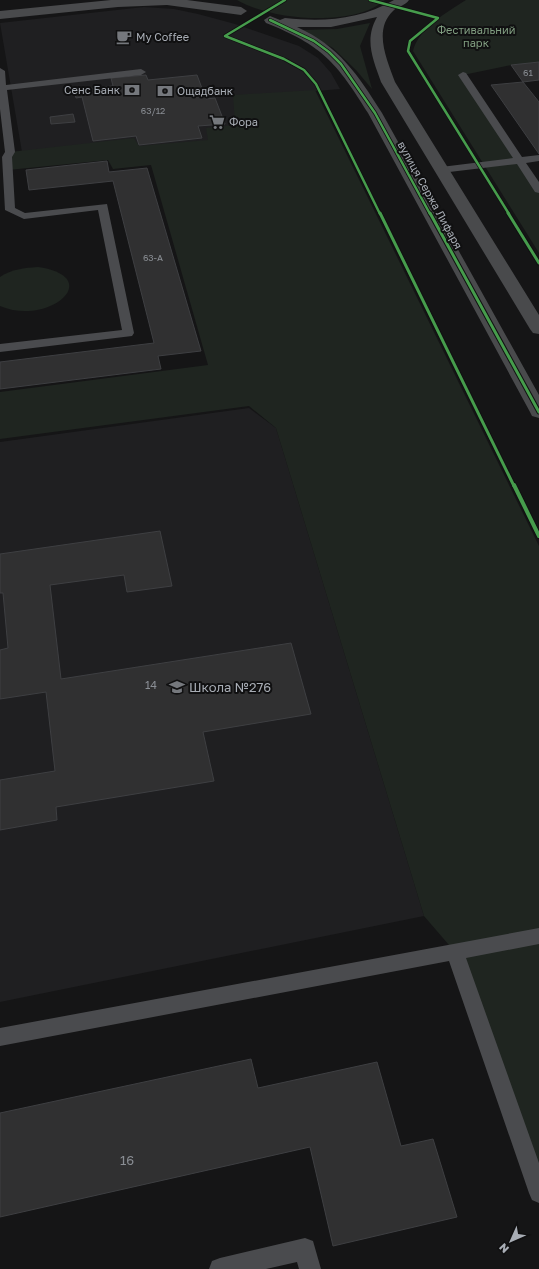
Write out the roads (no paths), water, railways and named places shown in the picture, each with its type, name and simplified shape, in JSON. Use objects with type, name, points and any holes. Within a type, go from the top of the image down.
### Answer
[{"type":"street","points":[[0,4],[37,0]]},
{"type":"street","points":[[222,0],[241,12]]},
{"type":"street","points":[[0,15],[118,3],[167,1],[241,12],[270,20],[301,24],[333,23],[363,19],[387,10],[404,0]]},
{"type":"street","name":"вулиця Сержа Лифаря","points":[[387,10],[377,28],[377,52],[388,82],[539,329]]},
{"type":"street","name":"вулиця Сержа Лифаря","points":[[270,20],[298,31],[335,57],[358,85],[375,113],[539,412]]},
{"type":"lane","points":[[0,71],[2,107],[10,152],[7,157],[10,210],[24,216],[103,206],[128,333],[0,348]]},
{"type":"lane","points":[[2,88],[141,72]]},
{"type":"lane","points":[[463,75],[539,190]]},
{"type":"lane","points":[[441,170],[539,158]]},
{"type":"lane","points":[[0,1037],[539,936]]},
{"type":"lane","points":[[455,952],[539,1193]]},
{"type":"lane","points":[[220,1269],[305,1249],[310,1269]]},
{"type":"place","name":"My Coffee","points":[[124,37]]},
{"type":"place","name":"Сенс Банк","points":[[132,90]]},
{"type":"place","name":"Ощадбанк","points":[[165,91]]},
{"type":"place","name":"Фора","points":[[217,122]]},
{"type":"place","name":"Школа №276","points":[[177,687]]},
{"type":"park label","name":"Фестивальний парк","points":[[476,36]]}]
